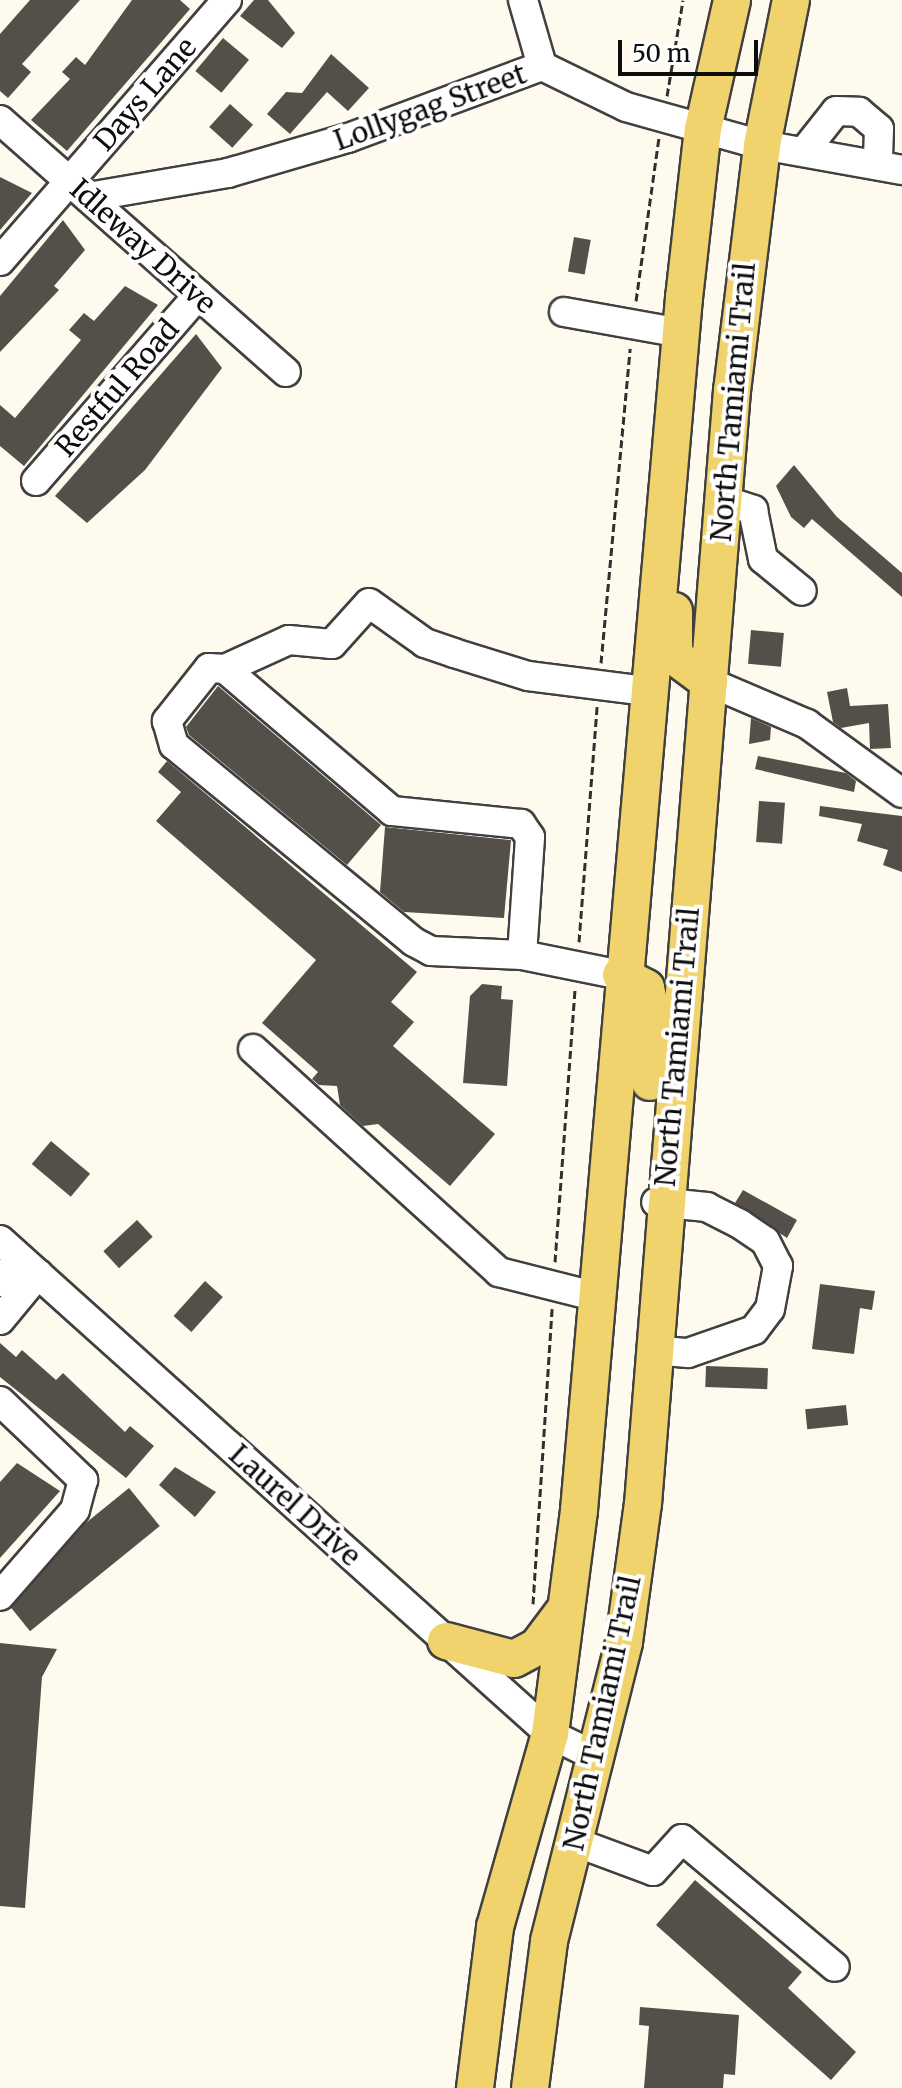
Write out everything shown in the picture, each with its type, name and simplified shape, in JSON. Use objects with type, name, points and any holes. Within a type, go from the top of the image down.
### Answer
[{"type":"main road","name":"North Tamiami Trail","points":[[476,2084],[495,1927],[550,1734],[548,1616],[594,1296],[681,333],[703,129],[732,0]]},
{"type":"main road","name":"North Tamiami Trail","points":[[530,2088],[549,1941],[597,1757],[641,1519],[659,1202],[709,682],[723,500],[762,145],[791,0]]},
{"type":"main road","points":[[668,470],[679,519],[674,656],[709,682]]},
{"type":"main road","points":[[621,975],[641,981],[653,1020],[648,1104],[659,1202]]},
{"type":"main road","points":[[446,1641],[514,1659],[537,1647],[548,1616]]},
{"type":"street","name":"Days Lane","points":[[0,261],[79,189],[227,0]]},
{"type":"street","points":[[523,0],[542,66]]},
{"type":"street","name":"Lollygag Street","points":[[79,189],[228,173],[318,147],[542,66],[605,100],[663,118],[762,145],[806,149],[890,165]]},
{"type":"street","points":[[806,149],[836,111],[859,112],[879,129],[890,165]]},
{"type":"street","name":"Idleway Drive","points":[[0,120],[286,372]]},
{"type":"street","name":"Restful Road","points":[[36,481],[198,295]]},
{"type":"street","points":[[564,312],[681,333]]},
{"type":"street","points":[[723,500],[753,510],[763,559],[802,591]]},
{"type":"street","points":[[621,975],[522,955],[431,951],[414,942],[174,745],[167,721],[209,668],[225,669],[289,640],[332,644],[369,603],[425,643],[528,676],[647,691]]},
{"type":"street","points":[[225,669],[392,811],[527,829],[522,955]]},
{"type":"street","points":[[709,682],[807,724],[902,793]]},
{"type":"street","points":[[253,1049],[499,1272],[554,1289],[594,1296]]},
{"type":"street","points":[[652,1350],[688,1353],[754,1330],[777,1286],[778,1266],[765,1241],[707,1207],[659,1202]]},
{"type":"street","points":[[0,1282],[20,1258]]},
{"type":"street","points":[[0,1320],[20,1258]]},
{"type":"street","name":"Laurel Drive","points":[[20,1258],[550,1734],[597,1757]]},
{"type":"street","points":[[0,1401],[74,1465],[83,1498],[0,1596]]},
{"type":"street","points":[[575,1842],[653,1871],[682,1839],[835,1967]]},
{"type":"path","points":[[548,1616],[554,1289],[599,685],[633,324],[683,0]]},
{"type":"building","points":[[30,0],[80,0],[22,64],[31,72],[8,98],[0,91],[0,34]]},
{"type":"building","points":[[132,0],[180,0],[190,9],[67,151],[31,120],[70,79],[62,72],[76,57],[85,65]]},
{"type":"building","points":[[254,0],[268,0],[295,33],[282,48],[240,16]]},
{"type":"building","points":[[223,38],[249,60],[221,93],[195,71]]},
{"type":"building","points":[[331,54],[369,88],[348,111],[327,92],[290,134],[267,114],[286,92],[302,93]]},
{"type":"building","points":[[230,104],[253,125],[232,148],[209,127]]},
{"type":"building","points":[[0,177],[32,193],[0,230]]},
{"type":"building","points":[[63,220],[85,250],[54,286],[59,290],[0,352],[0,296]]},
{"type":"building","points":[[574,237],[591,240],[585,274],[568,271]]},
{"type":"building","points":[[125,286],[158,305],[24,466],[0,446],[0,405],[15,418],[81,340],[69,330],[84,313],[94,321]]},
{"type":"building","points":[[196,334],[222,368],[145,470],[87,523],[55,496]]},
{"type":"building","points":[[794,465],[837,517],[902,573],[902,597],[812,519],[804,528],[791,517],[776,486]]},
{"type":"building","points":[[751,630],[784,633],[781,667],[748,664]]},
{"type":"building","points":[[218,686],[381,825],[347,865],[189,735],[186,727]]},
{"type":"building","points":[[847,688],[850,706],[888,704],[891,748],[870,749],[869,723],[841,728],[833,722],[827,692]]},
{"type":"building","points":[[751,718],[771,727],[770,740],[749,744]]},
{"type":"building","points":[[758,756],[846,773],[856,781],[854,792],[755,769]]},
{"type":"building","points":[[167,761],[417,972],[391,1002],[414,1022],[393,1046],[495,1134],[450,1186],[378,1124],[363,1126],[340,1105],[337,1086],[319,1085],[312,1079],[318,1072],[262,1023],[316,960],[156,821],[181,792],[158,772]]},
{"type":"building","points":[[759,801],[785,803],[782,844],[756,842]]},
{"type":"building","points":[[820,806],[902,816],[902,872],[883,865],[888,850],[857,841],[862,824],[819,816]]},
{"type":"building","points":[[385,827],[511,840],[504,918],[404,912],[380,892]]},
{"type":"building","points":[[482,984],[502,986],[501,999],[513,1000],[507,1086],[463,1083],[470,996]]},
{"type":"building","points":[[51,1141],[90,1174],[71,1197],[32,1164]]},
{"type":"building","points":[[743,1190],[797,1220],[787,1238],[735,1203]]},
{"type":"building","points":[[137,1220],[153,1237],[119,1268],[103,1251]]},
{"type":"building","points":[[205,1281],[223,1297],[191,1332],[174,1316]]},
{"type":"building","points":[[820,1284],[875,1291],[872,1310],[860,1308],[854,1354],[812,1349]]},
{"type":"building","points":[[0,1343],[16,1357],[22,1350],[56,1380],[63,1373],[125,1432],[130,1426],[154,1446],[126,1478],[0,1377]]},
{"type":"building","points":[[706,1366],[768,1368],[767,1389],[705,1387]]},
{"type":"building","points":[[846,1405],[848,1425],[807,1429],[805,1409]]},
{"type":"building","points":[[17,1463],[60,1491],[0,1558],[0,1482]]},
{"type":"building","points":[[175,1467],[216,1492],[195,1517],[159,1485]]},
{"type":"building","points":[[129,1488],[160,1526],[30,1631],[0,1592]]},
{"type":"building","points":[[0,1643],[57,1649],[42,1677],[25,1908],[0,1906]]},
{"type":"building","points":[[695,1880],[802,1972],[788,1988],[856,2052],[831,2080],[656,1925]]},
{"type":"building","points":[[640,2007],[739,2015],[735,2075],[724,2074],[723,2088],[644,2088],[649,2026],[639,2025]]}]
